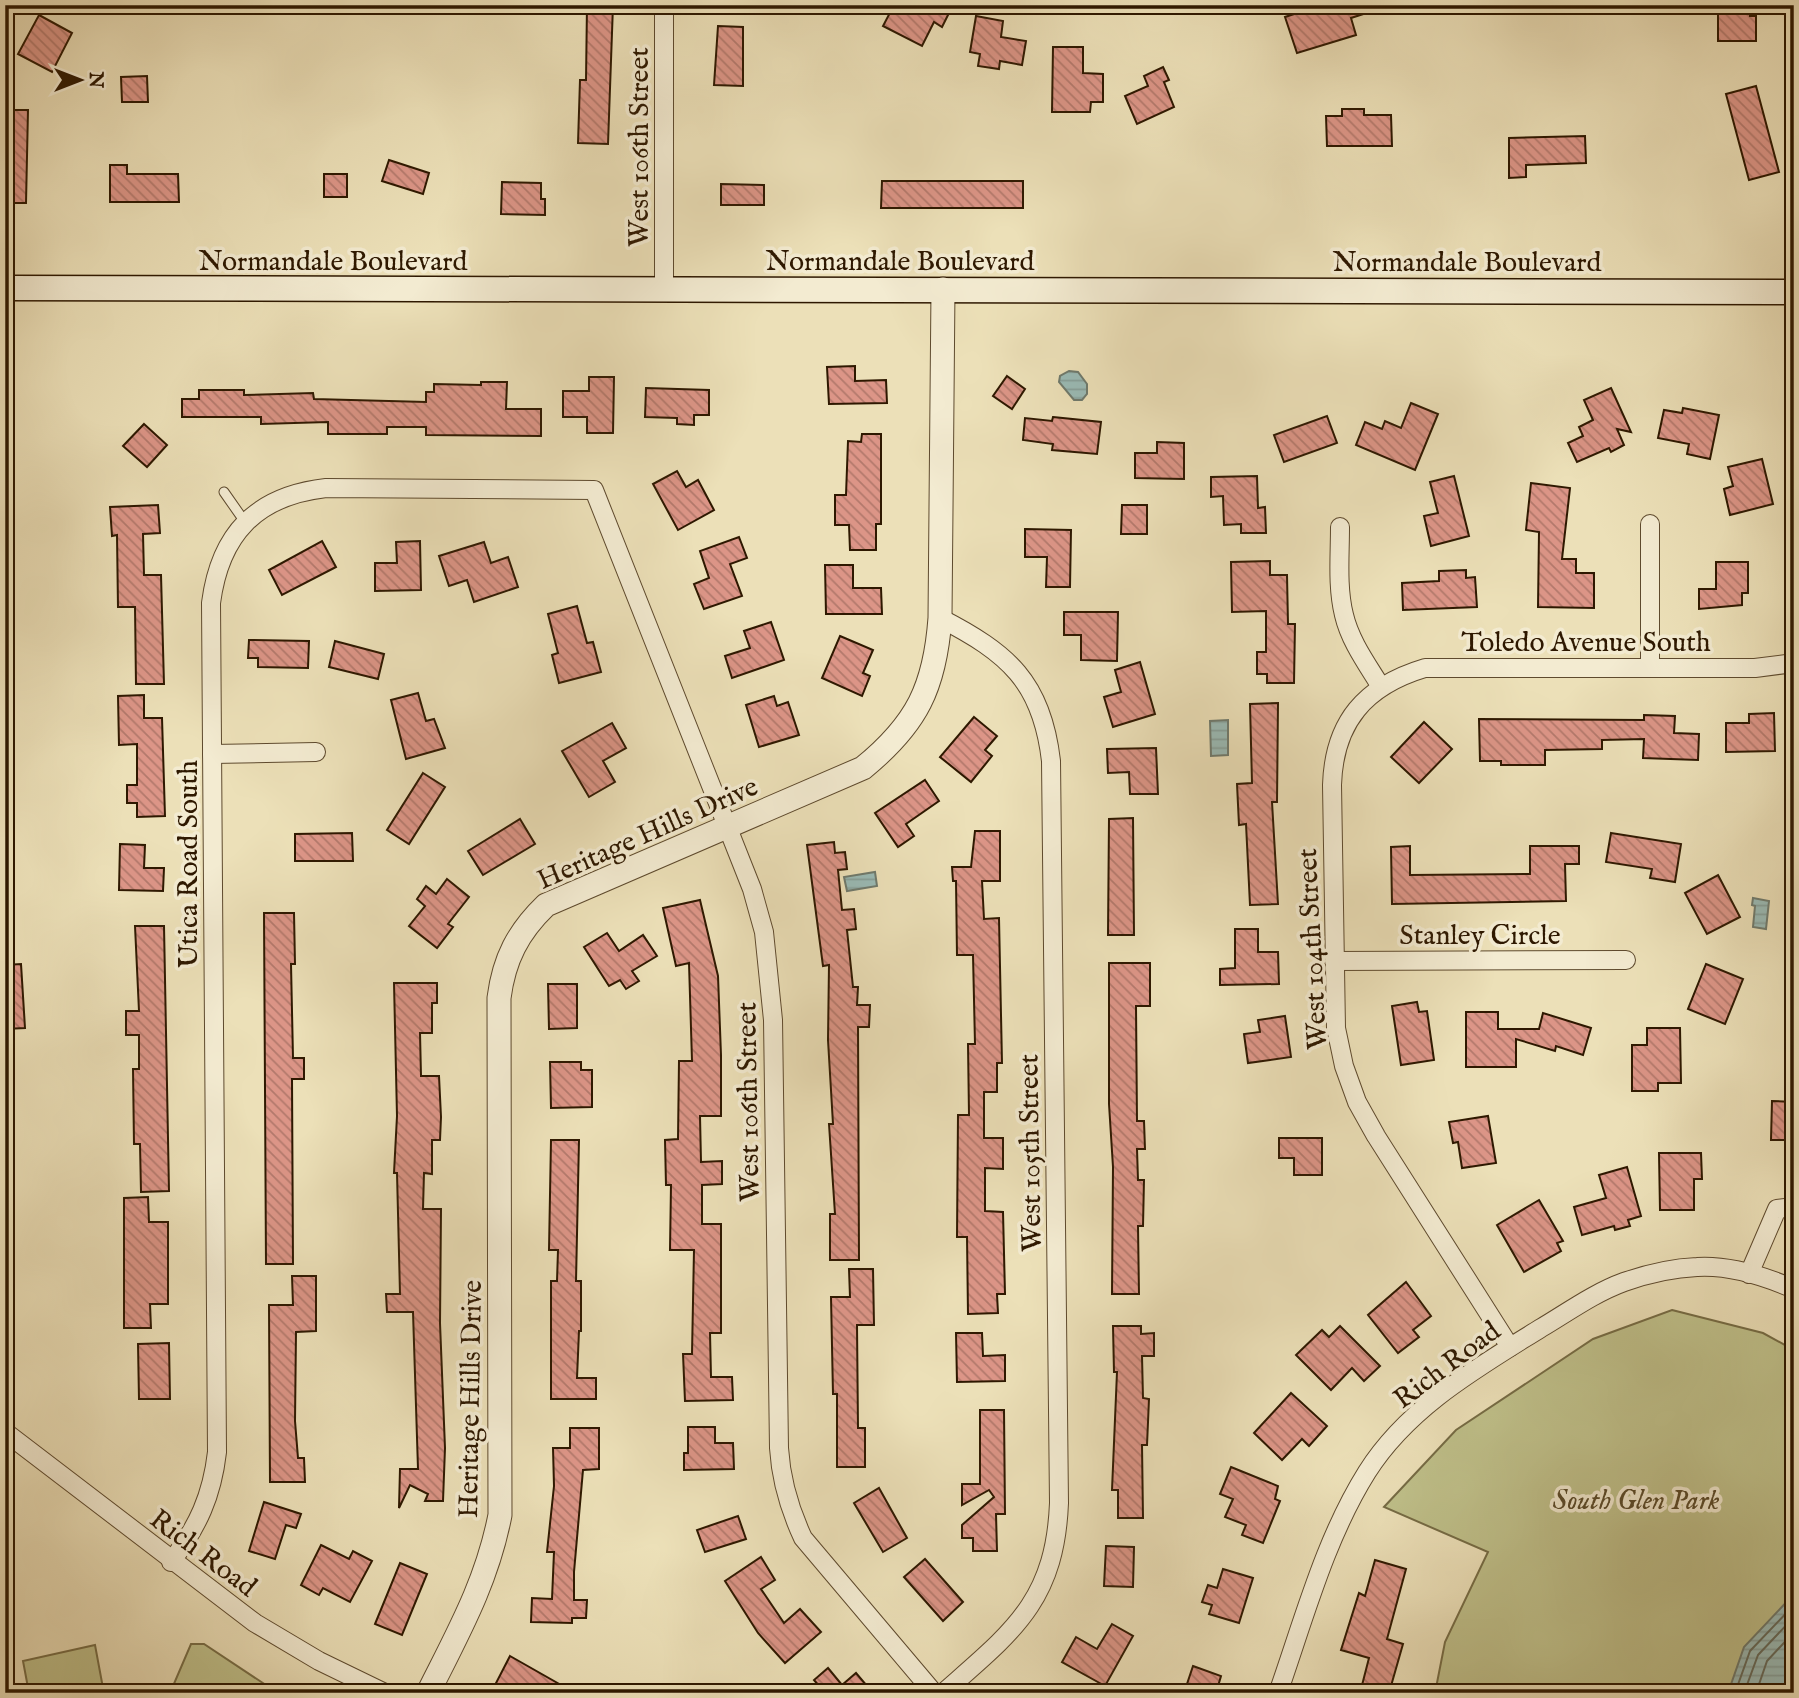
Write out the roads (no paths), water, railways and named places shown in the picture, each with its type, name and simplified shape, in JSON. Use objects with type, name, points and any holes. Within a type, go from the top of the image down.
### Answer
[{"type":"main road","name":"Normandale Boulevard","points":[[5,288],[1794,292]]},
{"type":"street","name":"West 106th Street","points":[[664,5],[664,289]]},
{"type":"street","name":"Heritage Hills Drive","points":[[428,1693],[477,1596],[492,1557],[500,1516],[499,998],[503,972],[512,946],[527,924],[546,905],[863,768],[891,745],[912,718],[929,687],[937,653],[940,618],[943,289]]},
{"type":"street","name":"Utica Road South","points":[[171,1562],[204,1514],[214,1483],[217,1452],[211,603],[215,574],[227,544],[245,522],[269,503],[297,491],[326,488],[594,490]]},
{"type":"street","name":"West 106th Street","points":[[594,490],[752,889],[764,932],[770,975],[781,1479],[803,1538],[934,1693]]},
{"type":"street","points":[[1650,524],[1650,668]]},
{"type":"street","points":[[1340,527],[1340,589],[1344,615],[1352,639],[1381,687]]},
{"type":"street","name":"West 105th Street","points":[[940,618],[980,639],[1004,656],[1039,704],[1051,761],[1059,1503],[1058,1534],[1051,1567],[1038,1596],[1020,1623],[943,1693]]},
{"type":"street","name":"Toledo Avenue South","points":[[1381,687],[1414,671],[1450,666],[1755,668],[1794,663]]},
{"type":"street","name":"West 104th Street","points":[[1381,687],[1359,706],[1342,730],[1333,756],[1336,1028],[1344,1066],[1357,1102],[1510,1347]]},
{"type":"street","points":[[212,754],[316,752]]},
{"type":"street","name":"Stanley Circle","points":[[1334,961],[1626,960]]},
{"type":"street","points":[[1749,1274],[1777,1209],[1794,1207]]},
{"type":"street","name":"Rich Road","points":[[1278,1693],[1346,1507],[1369,1469],[1395,1435],[1428,1404],[1463,1377],[1510,1347],[1588,1299],[1623,1282],[1659,1272],[1698,1267],[1749,1274],[1794,1289]]},
{"type":"street","name":"Rich Road","points":[[5,1432],[171,1562],[255,1623],[319,1661],[385,1693]]},
{"type":"lane","points":[[224,492],[245,522]]},
{"type":"water","points":[[1069,371],[1078,372],[1087,384],[1087,394],[1082,400],[1074,400],[1059,382],[1060,376]]},
{"type":"water","points":[[1228,720],[1228,755],[1211,756],[1210,721]]},
{"type":"water","points":[[875,872],[877,886],[847,891],[844,877]]},
{"type":"water","points":[[1753,898],[1769,901],[1766,929],[1753,927]]},
{"type":"water","points":[[1794,1594],[1794,1693],[1728,1693],[1744,1647]]},
{"type":"park label","name":"South Glen Park","points":[[1636,1499]]}]
